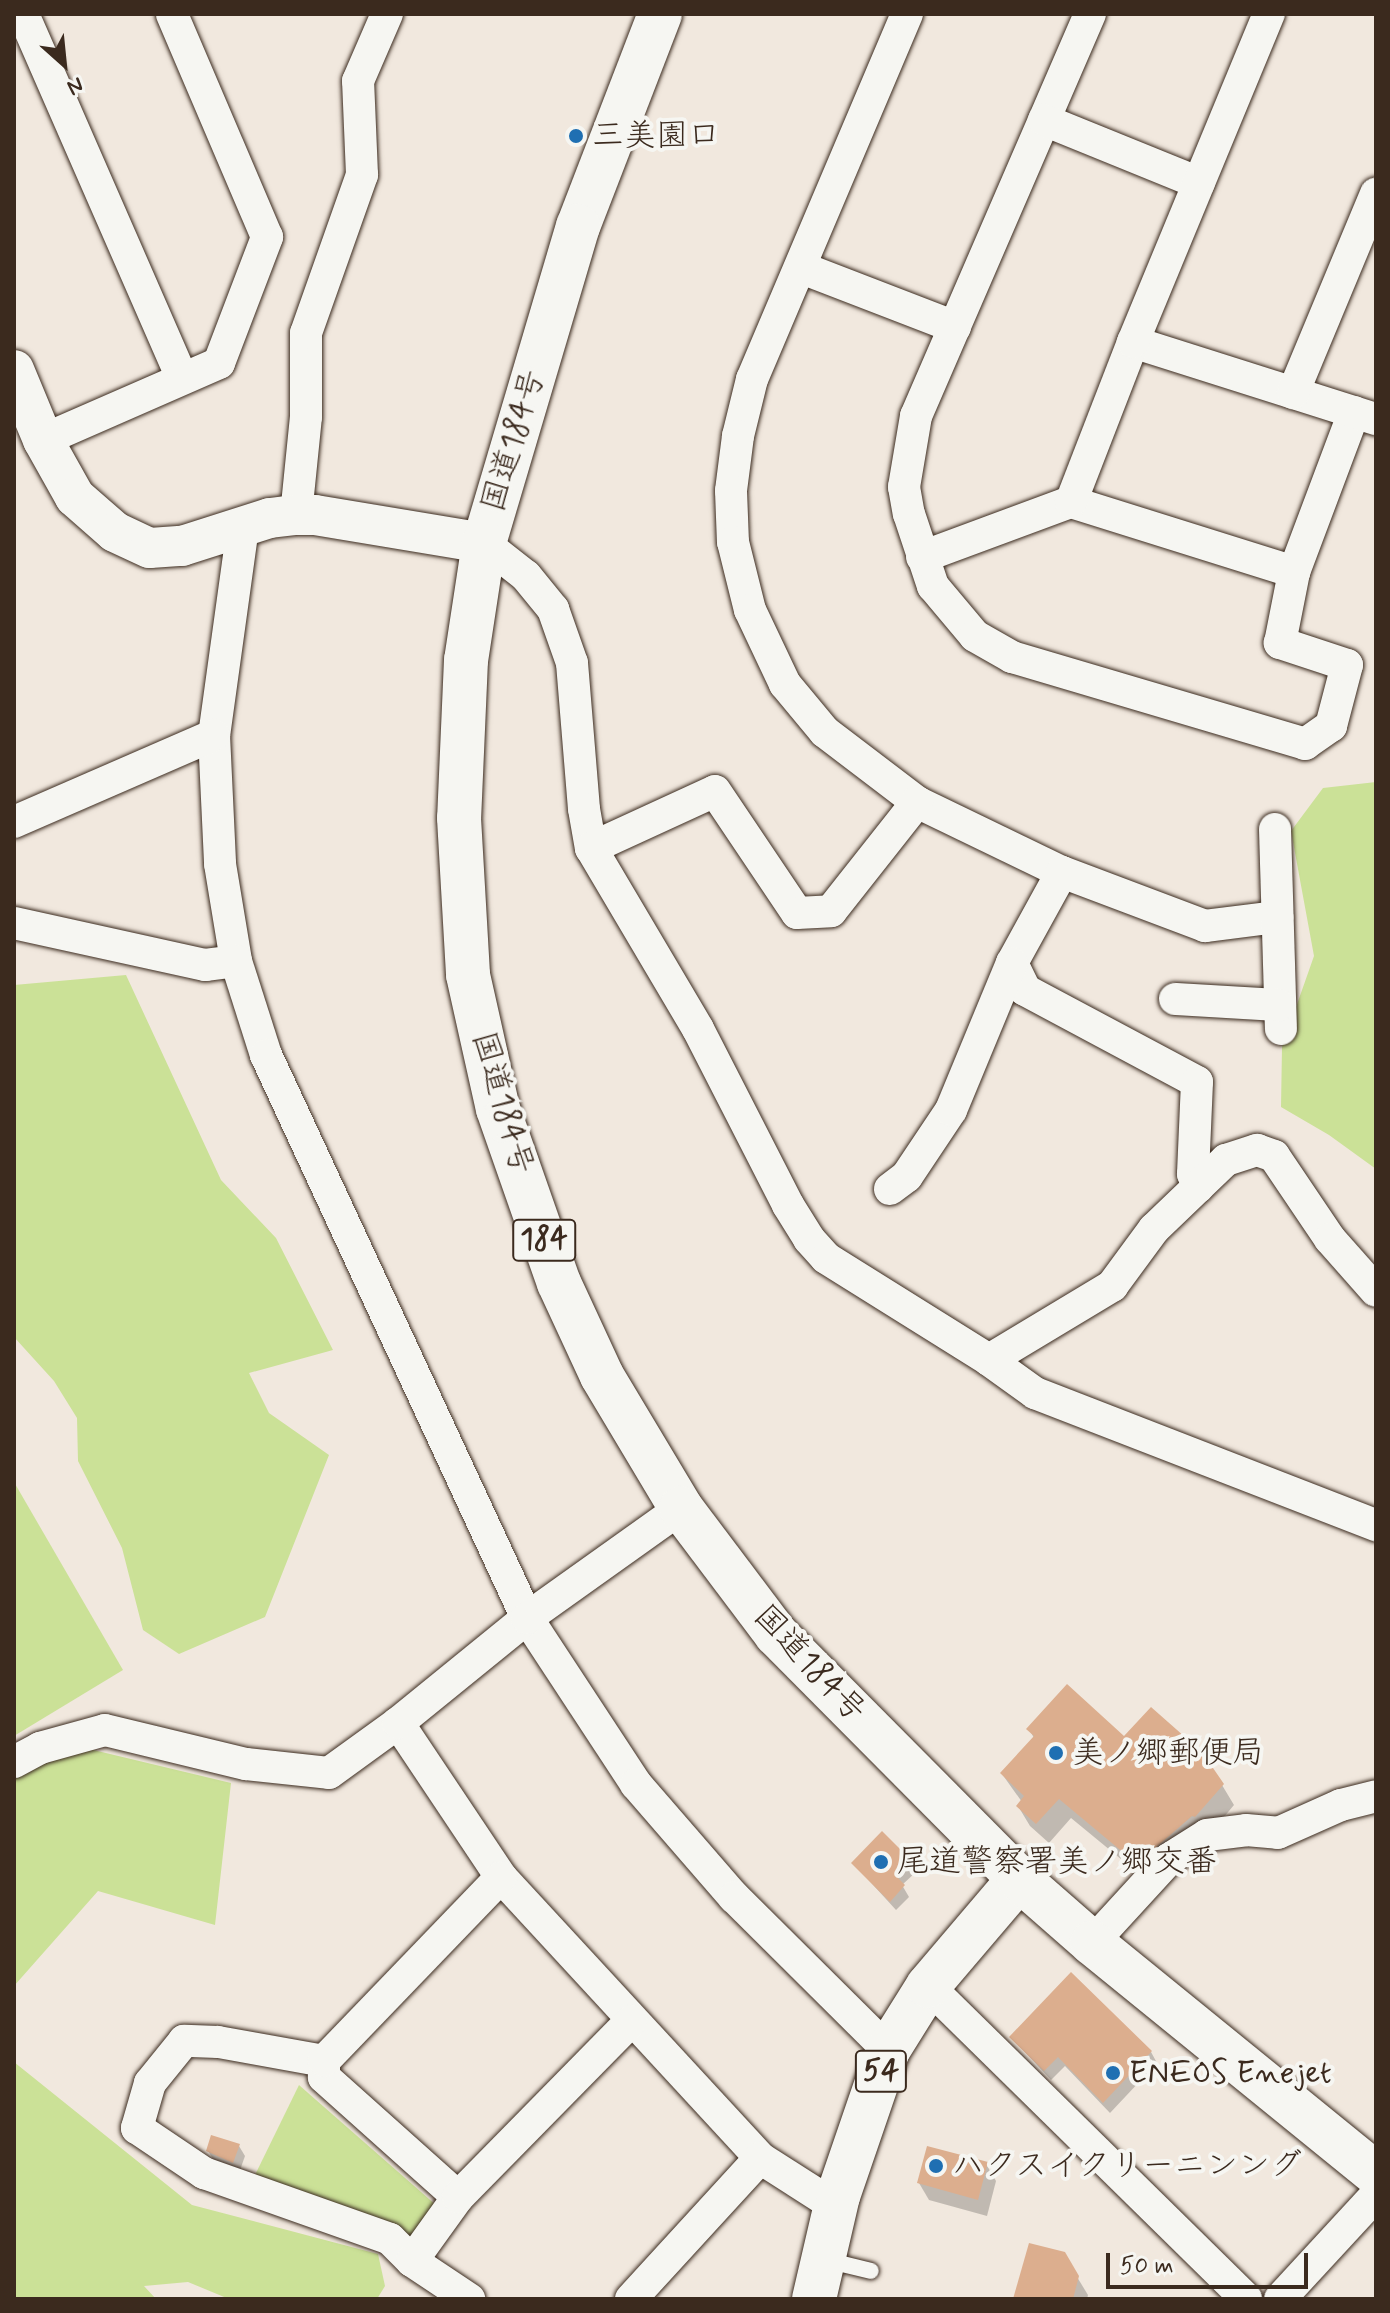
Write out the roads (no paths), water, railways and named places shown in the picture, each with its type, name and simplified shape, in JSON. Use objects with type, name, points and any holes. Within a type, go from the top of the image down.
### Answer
[{"type":"main road","name":"国道184号","points":[[660,14],[578,226],[484,543],[466,660],[459,818],[468,975],[498,1109],[559,1283],[602,1376],[681,1508],[776,1634],[1019,1879],[1092,1943],[1376,2174]]},
{"type":"main road","name":"54","points":[[819,2279],[835,2206],[888,2050],[928,1986],[1019,1879]]},
{"type":"street","points":[[23,14],[182,378]]},
{"type":"street","points":[[43,440],[219,363],[267,237],[172,14]]},
{"type":"street","points":[[296,515],[306,417],[306,333],[362,175],[358,81],[387,14]]},
{"type":"street","points":[[907,14],[749,393],[731,491],[733,542],[750,610],[785,684],[825,732],[917,802],[1062,872],[1205,926],[1277,917]]},
{"type":"street","points":[[1090,14],[916,416],[904,487],[922,557],[933,586],[946,605],[975,636],[1012,657],[1305,744],[1331,726],[1347,665],[1280,643],[1294,572],[1365,416],[1133,342]]},
{"type":"street","points":[[1071,502],[1133,342],[1269,14]]},
{"type":"street","points":[[1044,120],[1199,183]]},
{"type":"street","points":[[1293,393],[1376,194]]},
{"type":"street","points":[[802,268],[955,327]]},
{"type":"street","points":[[14,370],[43,440],[75,497],[115,532],[150,548],[182,546],[270,518],[315,515],[484,543],[526,576],[553,609],[572,663],[584,809],[591,848],[698,1029],[788,1205],[809,1239],[826,1258],[989,1360],[1035,1393],[1376,1525]]},
{"type":"street","points":[[922,557],[1071,502],[1294,572]]},
{"type":"street","points":[[243,527],[214,735],[220,864],[236,961],[266,1055],[527,1618],[636,1784],[734,1897],[888,2050]]},
{"type":"street","points":[[14,822],[214,735]]},
{"type":"street","points":[[591,848],[715,791],[797,913],[831,911],[917,802]]},
{"type":"street","points":[[1175,999],[1280,1017],[1275,829]]},
{"type":"street","points":[[890,1189],[907,1176],[951,1110],[1012,963],[1062,872]]},
{"type":"street","points":[[14,923],[205,965],[236,961]]},
{"type":"street","points":[[1012,963],[1025,990],[1197,1082],[1193,1174],[1198,1187]]},
{"type":"street","points":[[989,1360],[1112,1286],[1154,1229],[1226,1160],[1257,1150],[1274,1156],[1330,1239],[1376,1291]]},
{"type":"street","points":[[14,1762],[40,1748],[105,1730],[246,1764],[329,1773],[398,1723],[527,1618],[681,1508]]},
{"type":"street","points":[[398,1723],[501,1877],[631,2021],[760,2158],[835,2206]]},
{"type":"street","points":[[1092,1943],[1169,1859],[1207,1835],[1246,1830],[1278,1833],[1341,1805],[1376,1796]]},
{"type":"street","points":[[458,2197],[324,2077],[324,2061],[501,1877]]},
{"type":"street","points":[[928,1986],[1246,2299]]},
{"type":"street","points":[[412,2261],[458,2197],[631,2021]]},
{"type":"street","points":[[324,2061],[218,2042],[184,2041],[150,2083],[137,2128],[204,2173],[390,2239],[412,2261],[469,2299]]},
{"type":"street","points":[[631,2299],[760,2158]]},
{"type":"street","points":[[1280,2299],[1376,2195]]},
{"type":"lane","points":[[819,2279],[871,2271]]},
{"type":"place","name":"三美園口","points":[[576,136]]},
{"type":"place","name":"美ノ郷郵便局","points":[[1056,1753]]},
{"type":"place","name":"尾道警察署美ノ郷交番","points":[[881,1862]]},
{"type":"place","name":"ENEOS Enejet","points":[[1113,2073]]},
{"type":"place","name":"ハクスイクリーニンング","points":[[936,2166]]}]
